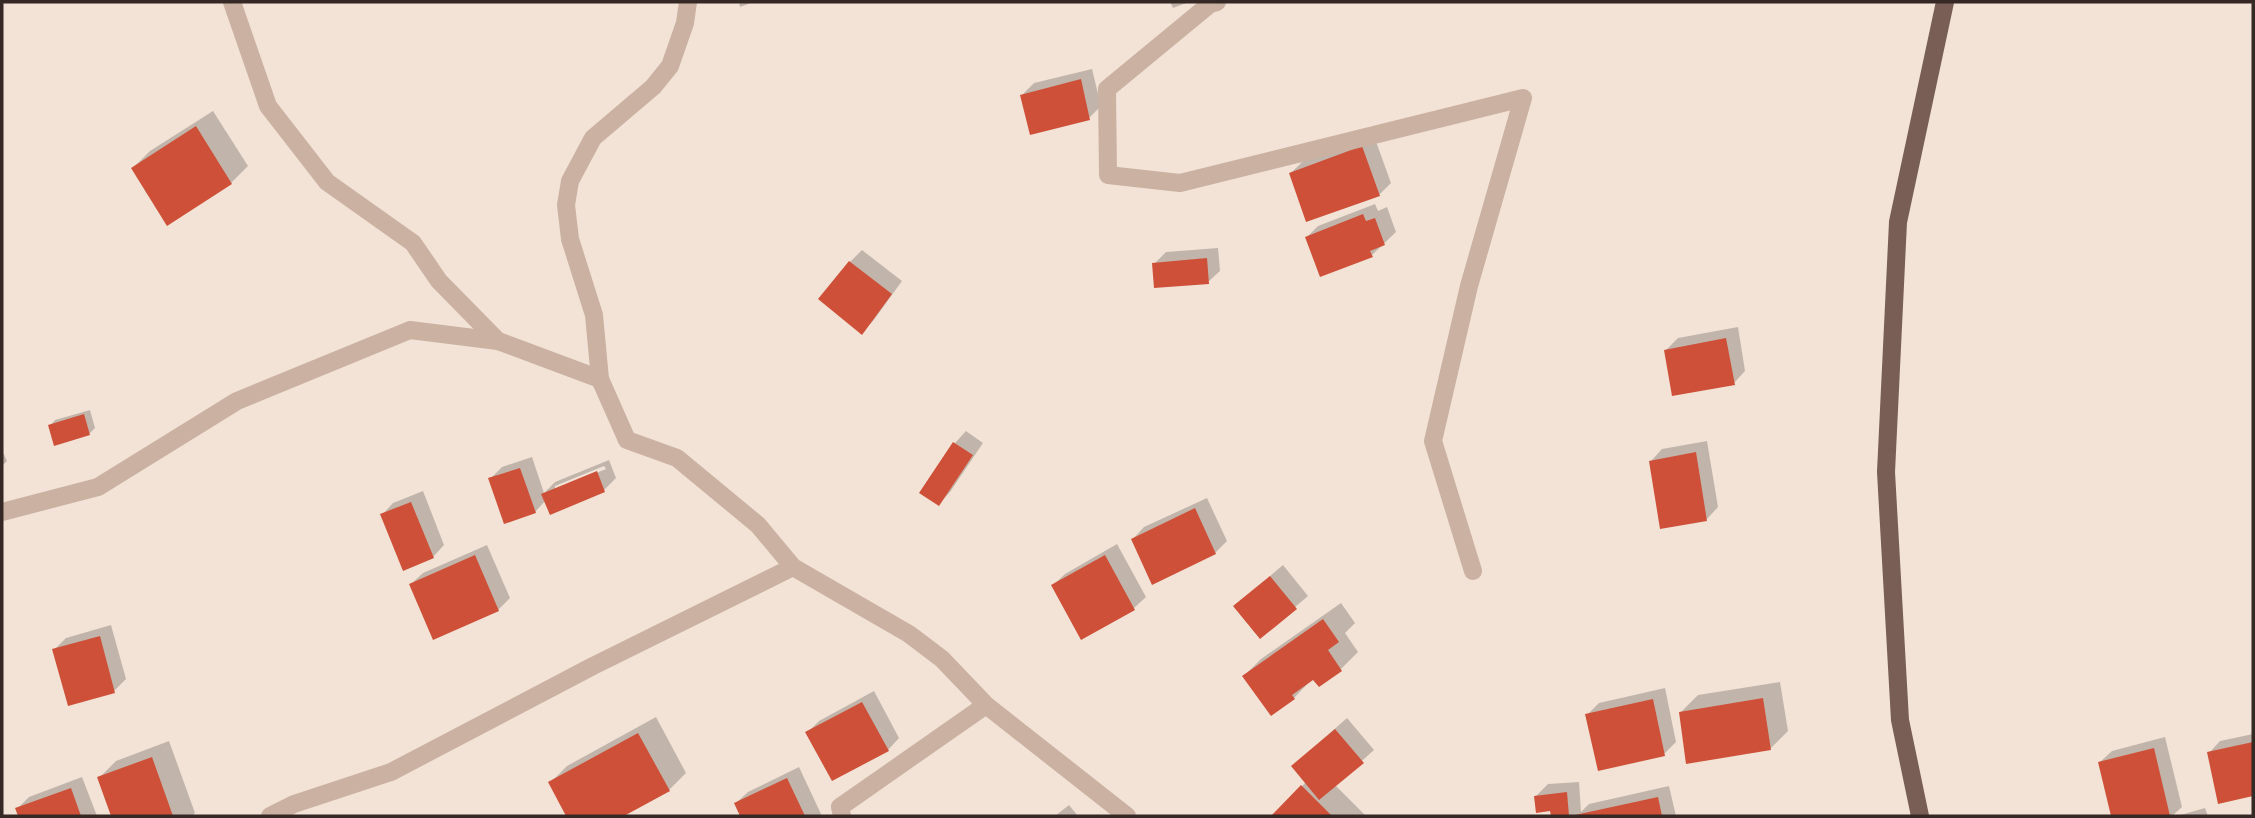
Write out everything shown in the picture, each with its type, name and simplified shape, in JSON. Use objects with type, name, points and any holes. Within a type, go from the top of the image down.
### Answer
[{"type":"main road","points":[[1920,816],[1900,720],[1886,472],[1898,222],[1945,2]]},
{"type":"street","points":[[232,2],[268,106],[327,182],[413,243],[439,281],[498,341]]},
{"type":"street","points":[[688,2],[685,23],[670,66],[653,87],[593,138],[570,181],[566,205],[570,239],[594,315],[600,379],[627,440],[677,458],[758,525],[793,567],[909,634],[942,659],[986,705],[1127,816]]},
{"type":"street","points":[[1217,2],[1210,4],[1107,89],[1108,174],[1180,183],[1522,97],[1469,286],[1433,441],[1473,571]]},
{"type":"street","points":[[2,512],[99,487],[237,401],[410,330],[498,341],[600,379]]},
{"type":"street","points":[[270,816],[294,804],[391,772],[593,666],[793,567]]},
{"type":"street","points":[[842,816],[840,807],[986,705]]},
{"type":"building","points":[[1081,79],[1090,120],[1030,135],[1020,95]]},
{"type":"building","points":[[196,126],[232,184],[167,226],[131,168]]},
{"type":"building","points":[[1362,146],[1380,196],[1306,222],[1289,173]]},
{"type":"building","points":[[1363,214],[1366,221],[1375,218],[1385,245],[1370,251],[1373,257],[1320,277],[1305,237]]},
{"type":"building","points":[[1207,258],[1209,284],[1154,288],[1152,263]]},
{"type":"building","points":[[849,261],[892,294],[862,335],[818,299]]},
{"type":"building","points":[[1726,338],[1735,385],[1672,396],[1664,350]]},
{"type":"building","points":[[84,414],[90,435],[54,446],[48,425]]},
{"type":"building","points":[[953,442],[973,455],[939,506],[919,493]]},
{"type":"building","points":[[1696,452],[1707,521],[1660,529],[1649,461]]},
{"type":"building","points":[[520,468],[536,513],[504,524],[488,478]]},
{"type":"building","points":[[597,471],[605,492],[550,515],[541,494]]},
{"type":"building","points":[[411,502],[434,558],[403,571],[380,514]]},
{"type":"building","points":[[1195,508],[1216,554],[1152,585],[1131,539]]},
{"type":"building","points":[[475,555],[499,611],[433,640],[409,584]]},
{"type":"building","points":[[1105,555],[1135,610],[1081,640],[1051,585]]},
{"type":"building","points":[[1270,576],[1297,609],[1260,639],[1233,606]]},
{"type":"building","points":[[1323,619],[1339,642],[1328,650],[1342,671],[1319,687],[1313,680],[1292,695],[1295,699],[1271,716],[1242,676]]},
{"type":"building","points":[[100,636],[115,693],[68,706],[52,649]]},
{"type":"building","points":[[1763,698],[1771,750],[1686,764],[1679,712]]},
{"type":"building","points":[[1653,699],[1665,756],[1598,771],[1585,714]]},
{"type":"building","points":[[862,702],[889,751],[832,781],[805,732]]},
{"type":"building","points":[[1335,729],[1364,763],[1319,800],[1291,766]]},
{"type":"building","points":[[638,733],[670,791],[624,816],[566,816],[548,782]]},
{"type":"building","points":[[2253,742],[2253,796],[2218,804],[2207,752]]},
{"type":"building","points":[[2154,748],[2170,816],[2111,816],[2098,762]]},
{"type":"building","points":[[152,757],[173,816],[111,816],[97,777]]},
{"type":"building","points":[[787,778],[805,816],[740,816],[734,803]]},
{"type":"building","points":[[1301,785],[1332,816],[1271,816]]},
{"type":"building","points":[[71,788],[81,816],[18,816],[15,808]]},
{"type":"building","points":[[1567,792],[1569,816],[1551,816],[1550,811],[1536,813],[1534,796]]},
{"type":"building","points":[[1658,797],[1662,816],[1575,816],[1575,815]]}]
